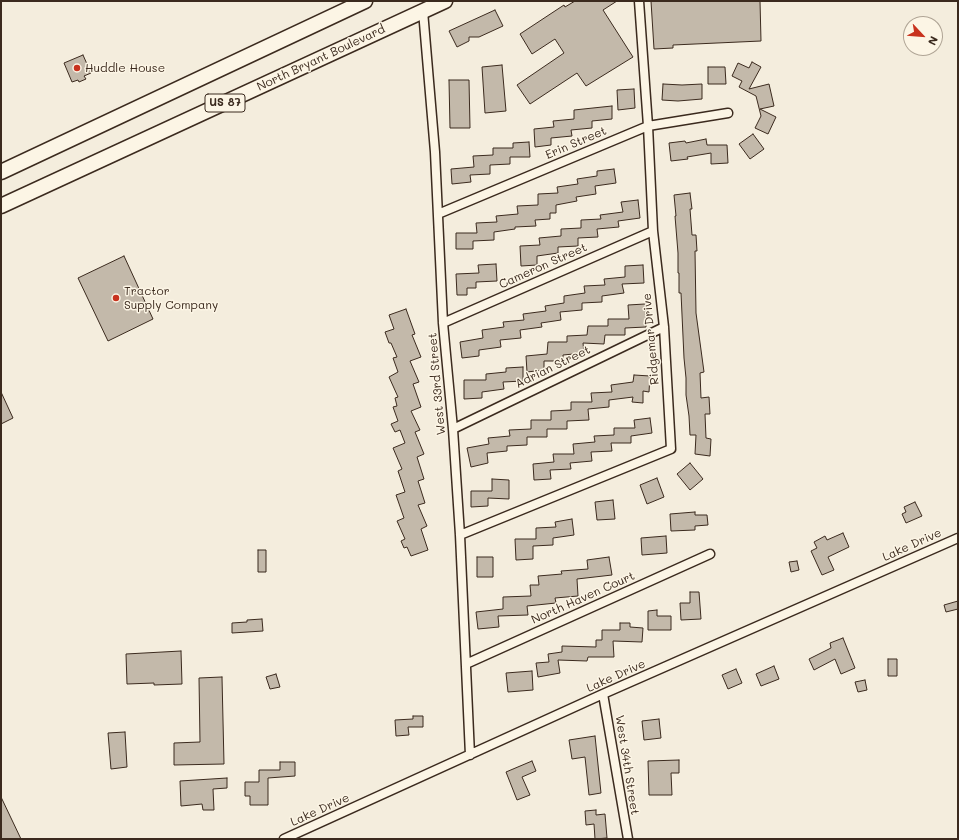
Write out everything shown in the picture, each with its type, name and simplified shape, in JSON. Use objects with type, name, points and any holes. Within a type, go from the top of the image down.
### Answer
[{"type":"highway","name":"US 87","points":[[1,172],[365,1]]},
{"type":"highway","name":"North Bryant Boulevard","points":[[1,206],[423,6],[445,1]]},
{"type":"street","name":"Ridgemar Drive","points":[[460,535],[671,449],[664,327],[653,231],[640,1]]},
{"type":"street","name":"West 33rd Street","points":[[423,6],[435,152],[443,323],[453,429],[460,535],[470,755]]},
{"type":"street","name":"Erin Street","points":[[438,214],[648,126],[728,112]]},
{"type":"street","name":"Cameron Street","points":[[443,323],[653,231]]},
{"type":"street","name":"Adrian Street","points":[[453,429],[664,327]]},
{"type":"street","name":"Lake Drive","points":[[284,839],[603,694],[958,538]]},
{"type":"street","name":"North Haven Court","points":[[466,664],[710,554]]},
{"type":"street","name":"West 34th Street","points":[[603,694],[628,839]]},
{"type":"building","points":[[575,1],[617,1],[603,10],[633,57],[586,86],[577,73],[530,104],[517,85],[564,53],[555,39],[532,54],[520,34],[564,5],[565,7]]},
{"type":"building","points":[[651,1],[760,1],[761,41],[673,45],[673,48],[654,49]]},
{"type":"building","points":[[495,10],[503,26],[479,37],[469,37],[469,41],[457,47],[449,31]]},
{"type":"building","name":"Huddle House","points":[[83,55],[91,73],[84,76],[86,79],[79,82],[78,80],[72,82],[64,63]]},
{"type":"building","points":[[752,62],[761,67],[749,89],[769,84],[774,106],[760,109],[776,117],[768,134],[755,128],[761,116],[756,96],[739,87],[742,81],[732,76],[738,63],[749,68]]},
{"type":"building","points":[[502,65],[506,111],[485,113],[482,67]]},
{"type":"building","points":[[708,67],[725,67],[726,84],[708,84]]},
{"type":"building","points":[[449,80],[469,80],[470,128],[450,128]]},
{"type":"building","points":[[663,84],[702,84],[702,99],[678,101],[662,100]]},
{"type":"building","points":[[634,89],[635,108],[618,110],[617,90]]},
{"type":"building","points":[[612,106],[612,119],[592,121],[592,128],[571,130],[572,136],[551,138],[551,145],[535,147],[534,129],[554,127],[553,121],[574,119],[574,110]]},
{"type":"building","points":[[753,134],[764,149],[750,159],[739,144]]},
{"type":"building","points":[[706,139],[707,145],[727,145],[728,163],[711,164],[711,153],[687,157],[688,159],[671,161],[669,143],[685,141],[686,143]]},
{"type":"building","points":[[529,142],[530,157],[510,157],[510,164],[490,165],[490,174],[470,175],[471,182],[452,184],[451,169],[474,167],[473,156],[493,155],[493,148],[513,148],[513,143]]},
{"type":"building","points":[[614,169],[616,183],[595,186],[596,194],[576,197],[577,201],[556,205],[556,213],[550,213],[550,219],[535,220],[536,226],[515,227],[515,229],[494,232],[494,240],[473,241],[473,249],[456,249],[456,233],[477,233],[476,223],[497,222],[496,216],[518,214],[517,206],[538,205],[538,194],[558,193],[557,187],[578,184],[577,179],[597,176],[597,171]]},
{"type":"building","points":[[690,193],[692,209],[690,209],[692,235],[696,235],[697,251],[695,251],[696,313],[704,372],[700,373],[701,398],[709,397],[710,414],[705,414],[706,438],[711,439],[710,456],[695,454],[696,435],[690,435],[686,395],[674,195]]},
{"type":"building","points":[[638,200],[640,218],[618,221],[619,227],[597,229],[598,237],[578,238],[578,246],[558,247],[558,253],[537,256],[537,265],[521,266],[520,246],[540,245],[539,238],[561,236],[561,229],[581,228],[581,220],[601,219],[600,215],[623,212],[621,202]]},
{"type":"building","name":"Tractor Supply Company","points":[[124,256],[153,319],[108,341],[78,278]]},
{"type":"building","points":[[496,264],[497,281],[476,282],[476,288],[467,288],[467,295],[457,295],[456,274],[479,273],[478,265]]},
{"type":"building","points":[[643,265],[644,283],[622,284],[624,293],[602,296],[602,302],[582,303],[582,310],[560,312],[561,320],[541,323],[542,327],[520,330],[521,338],[500,340],[501,347],[479,350],[479,356],[462,358],[460,342],[483,338],[482,330],[504,327],[503,322],[524,320],[523,314],[546,311],[545,306],[564,303],[564,296],[585,293],[584,286],[605,285],[604,279],[625,277],[625,266]]},
{"type":"building","points":[[645,304],[646,327],[625,328],[625,335],[605,335],[604,344],[583,343],[584,353],[563,355],[563,361],[544,361],[544,370],[527,372],[526,356],[547,354],[548,342],[567,342],[567,336],[587,335],[588,326],[608,326],[608,319],[629,319],[628,305]]},
{"type":"building","points":[[406,309],[415,334],[412,335],[421,357],[410,361],[419,382],[413,384],[421,407],[411,411],[420,430],[415,432],[424,454],[417,457],[424,479],[418,481],[425,503],[418,505],[427,526],[421,529],[428,550],[411,556],[407,547],[404,548],[401,541],[405,539],[397,521],[404,518],[396,495],[405,492],[398,471],[402,469],[393,448],[405,443],[400,430],[395,432],[391,424],[398,421],[393,407],[397,406],[395,398],[398,397],[389,377],[398,372],[393,358],[397,357],[385,332],[394,329],[389,315]]},
{"type":"building","points":[[523,367],[523,381],[503,382],[504,389],[482,392],[482,398],[464,399],[464,380],[486,380],[486,374],[506,372],[506,368]]},
{"type":"building","points":[[634,375],[650,376],[649,392],[643,391],[643,403],[632,402],[633,397],[609,400],[609,407],[588,409],[589,420],[567,421],[567,429],[547,429],[547,437],[527,437],[527,445],[507,446],[507,451],[487,453],[488,463],[471,467],[467,448],[489,444],[488,438],[510,436],[509,430],[531,429],[531,420],[551,420],[551,411],[571,410],[571,402],[592,402],[591,393],[612,392],[611,385],[633,382]]},
{"type":"building","points":[[1,392],[13,418],[1,424]]},
{"type":"building","points":[[650,418],[652,433],[631,436],[631,443],[611,443],[612,451],[591,452],[592,461],[570,463],[571,469],[550,470],[551,479],[534,480],[533,464],[554,462],[553,454],[574,454],[573,444],[595,442],[594,436],[614,435],[614,428],[635,428],[634,420]]},
{"type":"building","points":[[690,463],[703,479],[690,490],[677,474]]},
{"type":"building","points":[[657,478],[664,497],[647,504],[640,485]]},
{"type":"building","points":[[492,479],[509,480],[509,499],[488,498],[488,506],[471,507],[471,491],[492,491]]},
{"type":"building","points":[[613,500],[615,519],[597,520],[595,502]]},
{"type":"building","points":[[915,502],[922,516],[906,523],[902,514],[906,512],[904,507]]},
{"type":"building","points":[[695,512],[695,515],[707,515],[708,525],[695,526],[695,530],[671,531],[670,514]]},
{"type":"building","points":[[572,519],[574,535],[553,538],[553,545],[533,546],[533,559],[516,560],[515,539],[536,539],[536,528],[556,527],[555,522]]},
{"type":"building","points":[[843,533],[849,547],[828,557],[834,570],[822,575],[811,551],[817,548],[814,542],[825,536],[827,540]]},
{"type":"building","points":[[666,536],[667,553],[642,555],[641,538]]},
{"type":"building","points":[[258,550],[266,550],[266,572],[258,572]]},
{"type":"building","points":[[477,557],[493,557],[493,577],[477,577]]},
{"type":"building","points":[[609,557],[612,575],[577,579],[578,596],[555,598],[556,603],[527,606],[528,615],[498,616],[499,627],[478,629],[476,612],[503,609],[503,597],[531,596],[530,585],[539,585],[538,576],[562,574],[561,571],[588,569],[587,560]]},
{"type":"building","points":[[797,561],[799,570],[791,572],[789,562]]},
{"type":"building","points":[[690,592],[699,592],[701,619],[681,620],[680,603],[690,603]]},
{"type":"building","points":[[958,601],[958,609],[946,612],[944,605]]},
{"type":"building","points":[[657,610],[657,616],[671,616],[671,630],[648,630],[648,611]]},
{"type":"building","points":[[262,619],[263,631],[232,633],[232,623]]},
{"type":"building","points":[[620,623],[630,623],[630,627],[643,628],[642,642],[613,641],[614,657],[588,657],[587,661],[558,660],[560,673],[538,677],[536,663],[549,662],[548,654],[562,652],[562,646],[596,647],[596,640],[602,640],[602,630],[620,630]]},
{"type":"building","points":[[843,638],[855,668],[841,674],[835,659],[814,670],[809,659],[831,648],[830,643]]},
{"type":"building","points":[[181,651],[182,684],[127,684],[126,654]]},
{"type":"building","points":[[888,659],[897,659],[897,676],[888,676]]},
{"type":"building","points":[[774,666],[779,679],[761,686],[756,674]]},
{"type":"building","points":[[736,669],[742,683],[728,689],[722,675]]},
{"type":"building","points":[[532,671],[533,690],[508,692],[506,673]]},
{"type":"building","points":[[276,674],[280,687],[270,689],[266,677]]},
{"type":"building","points":[[222,677],[224,764],[174,765],[174,743],[200,742],[199,678]]},
{"type":"building","points":[[865,680],[867,690],[858,692],[855,682]]},
{"type":"building","points":[[413,716],[423,716],[423,727],[408,727],[409,735],[396,736],[395,720],[413,719]]},
{"type":"building","points":[[659,719],[661,738],[644,740],[642,721]]},
{"type":"building","points":[[125,732],[127,767],[111,769],[108,733]]},
{"type":"building","points":[[595,736],[601,793],[589,795],[585,757],[572,759],[569,740]]},
{"type":"building","points":[[679,760],[679,773],[671,773],[672,795],[649,795],[648,761]]},
{"type":"building","points":[[532,761],[536,771],[522,777],[530,795],[517,800],[506,772]]},
{"type":"building","points":[[280,762],[295,762],[295,776],[268,778],[268,805],[250,805],[250,796],[245,796],[245,782],[259,782],[259,770],[280,770]]},
{"type":"building","points":[[227,778],[227,788],[213,789],[214,810],[203,810],[202,804],[181,806],[180,781]]},
{"type":"building","points":[[1,797],[21,839],[1,839]]},
{"type":"building","points":[[596,810],[596,815],[605,814],[607,838],[595,839],[594,824],[586,825],[585,811]]},
{"type":"place","name":"Huddle House","points":[[77,68]]},
{"type":"place","name":"Tractor Supply Company","points":[[116,298]]}]
